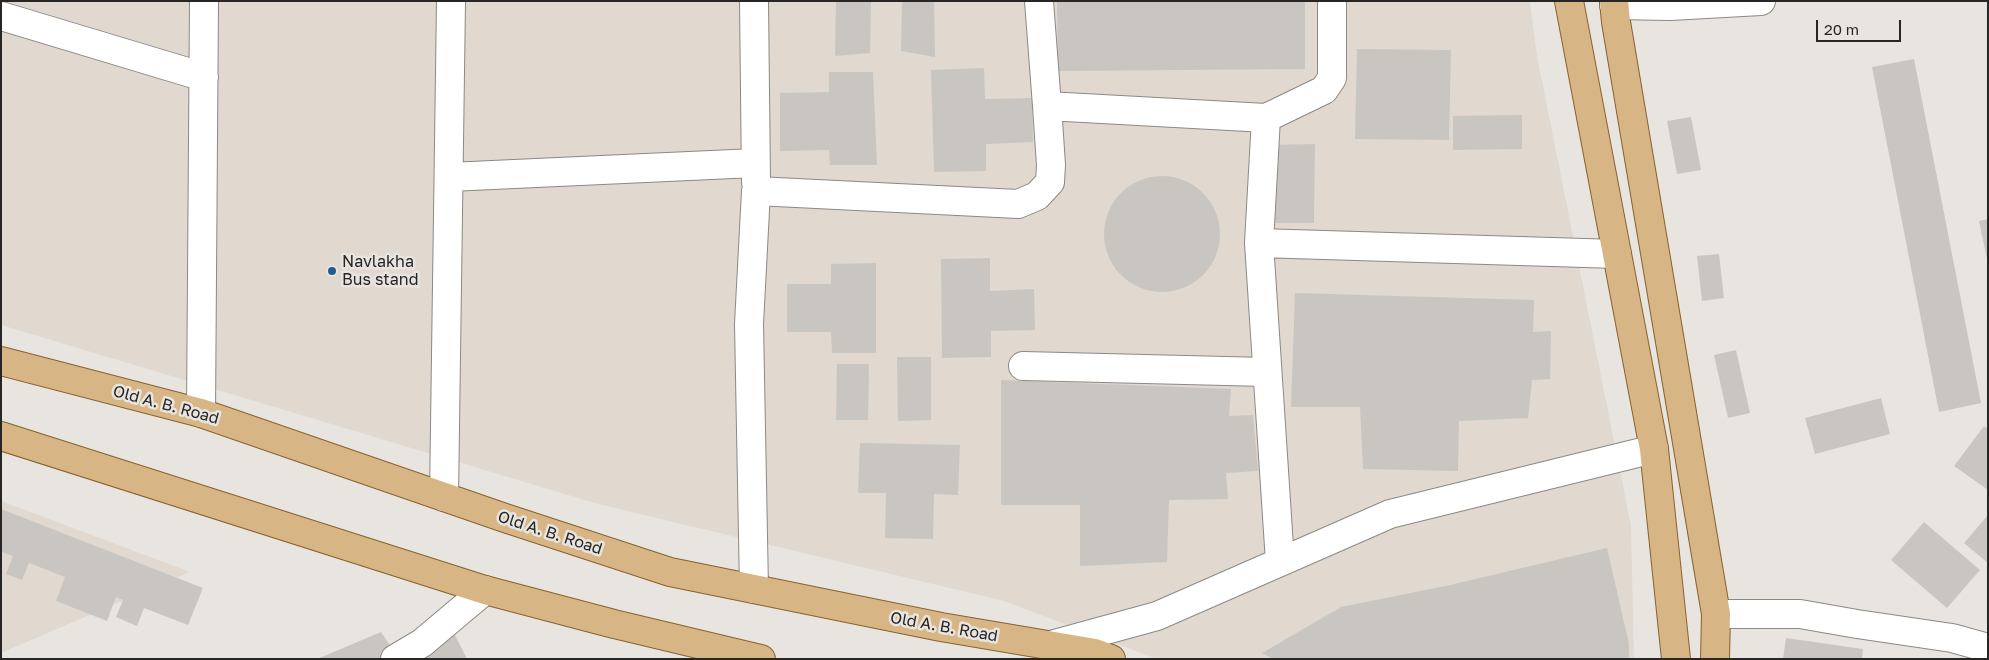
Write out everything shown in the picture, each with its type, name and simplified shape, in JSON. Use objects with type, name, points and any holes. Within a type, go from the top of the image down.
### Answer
[{"type":"main road","points":[[1569,1],[1654,449],[1676,659]]},
{"type":"main road","points":[[1614,3],[1716,614],[1715,659]]},
{"type":"main road","name":"Old A. B. Road","points":[[1,361],[201,413],[670,572],[941,627],[1095,652],[1111,659]]},
{"type":"main road","points":[[1,436],[485,590],[614,624],[761,659]]},
{"type":"street","points":[[201,413],[204,1]]},
{"type":"street","points":[[444,496],[451,1]]},
{"type":"street","points":[[754,1],[756,191],[749,324],[754,590]]},
{"type":"street","points":[[756,191],[1018,204],[1038,196],[1050,182],[1051,165],[1039,1]]},
{"type":"street","points":[[1046,106],[1266,118],[1324,90],[1332,78],[1332,1]]},
{"type":"street","points":[[1614,3],[1670,6],[1761,1]]},
{"type":"street","points":[[1,16],[204,77]]},
{"type":"street","points":[[1266,118],[1259,243],[1280,562]]},
{"type":"street","points":[[449,177],[755,163]]},
{"type":"street","points":[[1259,243],[1617,254]]},
{"type":"street","points":[[1023,366],[1266,372]]},
{"type":"street","points":[[1051,646],[1157,616],[1390,514],[1654,449]]},
{"type":"street","points":[[395,659],[422,643],[485,590]]},
{"type":"street","points":[[1716,614],[1800,614],[1952,638],[1988,648]]},
{"type":"shaded area","points":[[1,1],[1530,1],[1537,56],[1631,526],[1634,659],[1157,659],[1004,601],[598,504],[1,325]]},
{"type":"shaded area","points":[[1,501],[190,572],[1,653]]},
{"type":"building","points":[[836,1],[871,1],[870,53],[835,56]]},
{"type":"building","points":[[902,1],[934,1],[935,57],[901,51]]},
{"type":"building","points":[[1057,1],[1305,1],[1305,69],[1058,71]]},
{"type":"building","points":[[1357,49],[1451,50],[1449,140],[1355,139]]},
{"type":"building","points":[[1914,59],[1981,403],[1939,412],[1872,67]]},
{"type":"building","points":[[984,68],[985,99],[1032,98],[1033,142],[986,144],[986,171],[934,172],[931,70]]},
{"type":"building","points":[[829,72],[873,72],[877,165],[830,165],[829,150],[780,151],[780,93],[829,92]]},
{"type":"building","points":[[1522,115],[1522,149],[1453,150],[1453,116]]},
{"type":"building","points":[[1691,117],[1701,170],[1677,174],[1667,121]]},
{"type":"building","points":[[1315,144],[1314,223],[1271,223],[1271,145]]},
{"type":"building","points":[[1162,176],[1184,180],[1203,193],[1216,212],[1220,234],[1216,256],[1203,275],[1184,288],[1162,292],[1140,288],[1121,275],[1108,256],[1104,234],[1108,212],[1121,193],[1140,180]]},
{"type":"building","points":[[1988,219],[1988,259],[1987,259],[1979,221]]},
{"type":"building","points":[[1719,254],[1724,298],[1702,301],[1697,256]]},
{"type":"building","points":[[990,258],[990,291],[1034,289],[1035,330],[991,331],[991,357],[942,358],[941,259]]},
{"type":"building","points":[[876,263],[876,353],[832,353],[831,332],[787,332],[787,284],[831,284],[831,264]]},
{"type":"building","points":[[1295,293],[1534,300],[1533,332],[1551,331],[1550,379],[1532,380],[1528,418],[1459,421],[1458,471],[1363,469],[1360,407],[1291,407]]},
{"type":"building","points":[[1736,350],[1750,413],[1728,418],[1714,355]]},
{"type":"building","points":[[897,357],[931,357],[931,420],[898,421]]},
{"type":"building","points":[[837,364],[869,364],[868,420],[836,420]]},
{"type":"building","points":[[1001,380],[1231,389],[1229,416],[1253,415],[1258,471],[1226,473],[1228,499],[1169,500],[1167,562],[1080,566],[1080,505],[1001,505]]},
{"type":"building","points":[[1881,398],[1890,434],[1815,454],[1805,418]]},
{"type":"building","points":[[1984,426],[1988,429],[1988,490],[1954,466]]},
{"type":"building","points":[[860,443],[960,445],[958,495],[934,494],[933,539],[885,538],[886,493],[858,493]]},
{"type":"building","points":[[1,509],[203,588],[188,625],[144,608],[137,626],[116,617],[123,600],[116,597],[107,621],[56,601],[65,577],[29,563],[22,580],[6,574],[13,556],[1,552]]},
{"type":"building","points":[[1988,515],[1988,563],[1964,543]]},
{"type":"building","points":[[1924,522],[1980,570],[1947,608],[1891,560]]},
{"type":"building","points":[[1607,548],[1629,644],[1629,659],[1273,659],[1262,653],[1341,607],[1450,585]]},
{"type":"building","points":[[381,632],[396,654],[384,659],[317,659]]},
{"type":"building","points":[[455,635],[467,659],[406,659]]},
{"type":"building","points":[[1786,638],[1863,649],[1862,659],[1783,659]]},
{"type":"place","name":"Navlakha Bus stand","points":[[332,271]]}]
